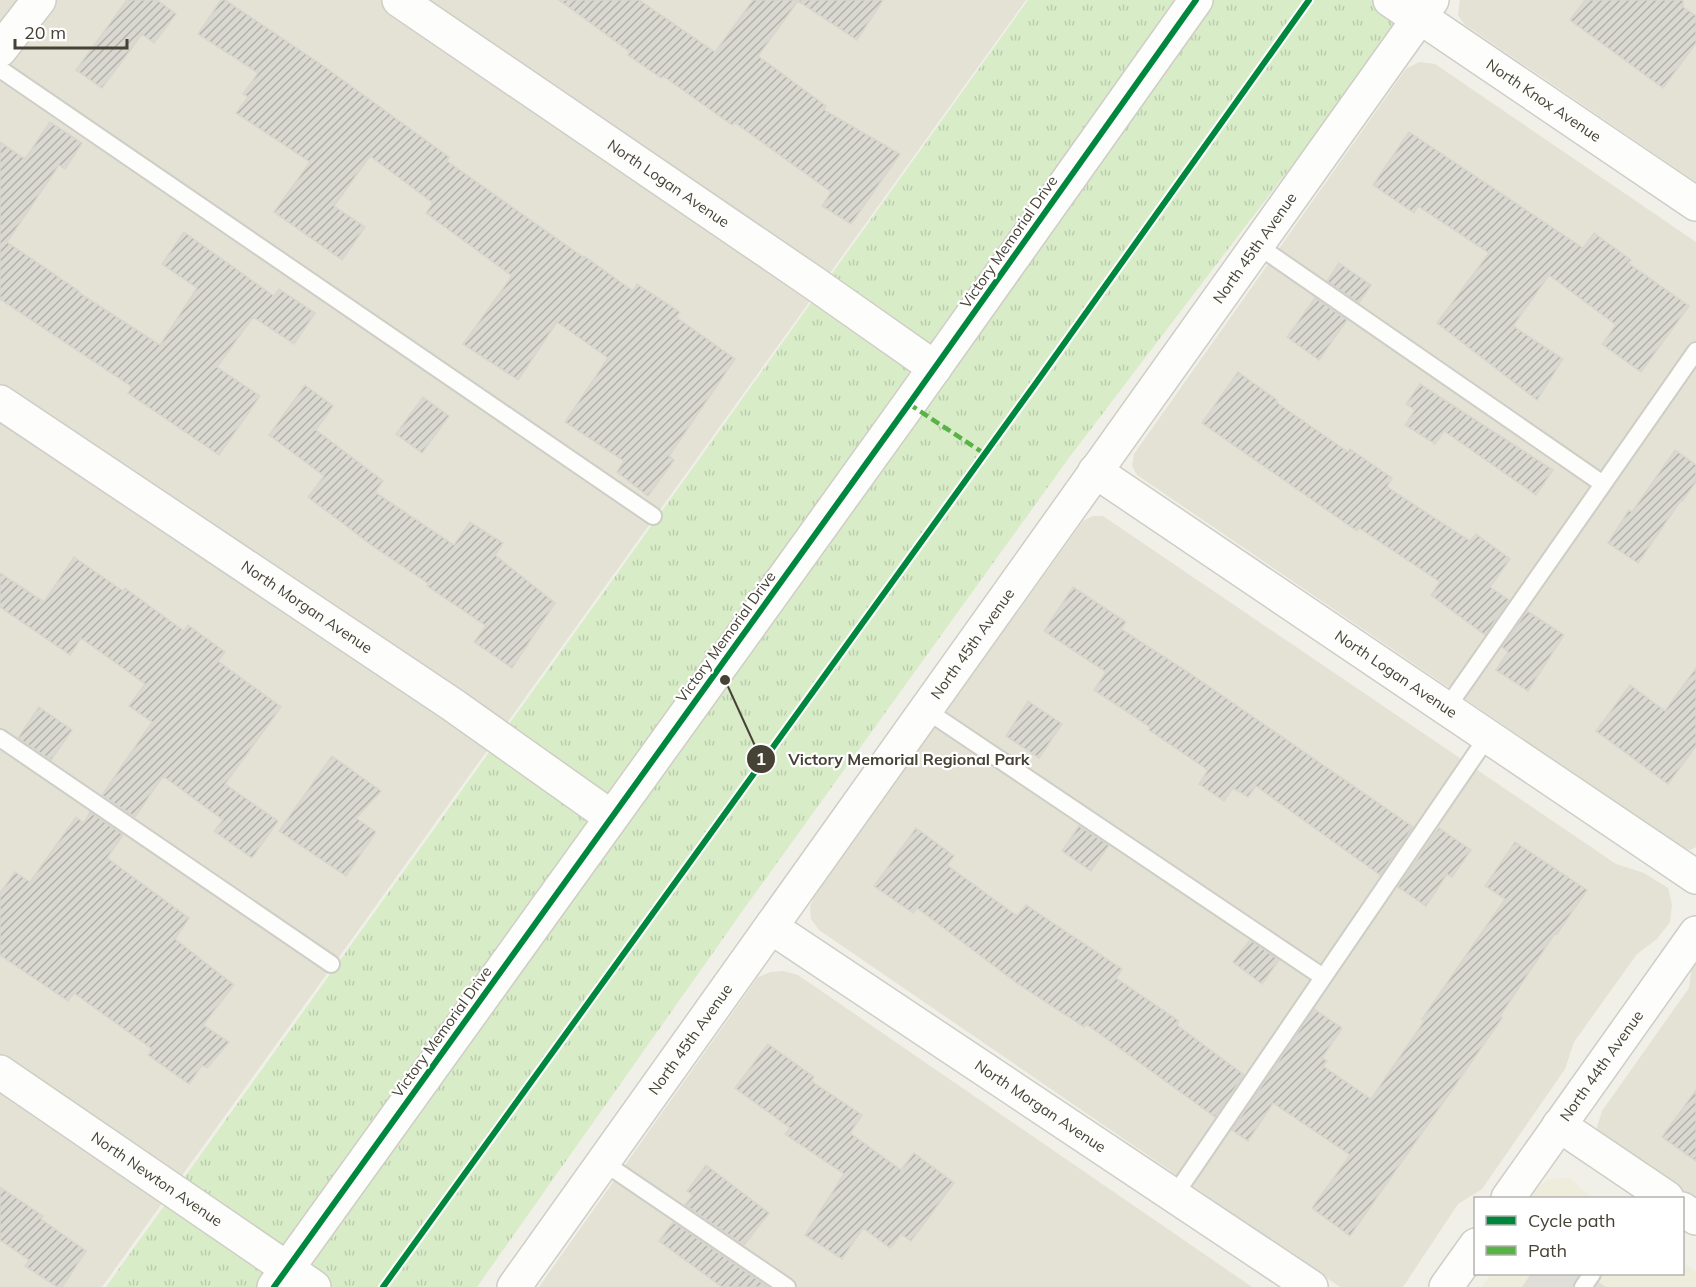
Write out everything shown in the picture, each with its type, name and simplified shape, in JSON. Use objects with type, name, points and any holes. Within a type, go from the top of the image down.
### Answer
[{"type":"street","points":[[0,51],[39,0]]},
{"type":"street","name":"North Logan Avenue","points":[[399,0],[814,283],[934,368]]},
{"type":"street","name":"Victory Memorial Drive","points":[[280,1278],[1196,0]]},
{"type":"street","name":"North Knox Avenue","points":[[1390,0],[1409,13],[1426,8],[1696,204]]},
{"type":"street","name":"North 45th Avenue","points":[[514,1287],[1426,8]]},
{"type":"street","name":"North Morgan Avenue","points":[[0,402],[453,705],[611,817]]},
{"type":"street","name":"North Logan Avenue","points":[[1095,471],[1696,877]]},
{"type":"street","name":"North Morgan Avenue","points":[[773,924],[780,933],[1311,1287]]},
{"type":"street","name":"North 44th Avenue","points":[[1509,1197],[1696,933]]},
{"type":"street","name":"North Newton Avenue","points":[[0,1072],[280,1278],[314,1287]]},
{"type":"street","points":[[1559,1125],[1654,1195]]},
{"type":"street","points":[[1446,1287],[1474,1248]]},
{"type":"lane","points":[[0,69],[652,516]]},
{"type":"lane","points":[[1257,245],[1603,484]]},
{"type":"lane","points":[[1446,709],[1696,351]]},
{"type":"lane","points":[[926,710],[1323,977]]},
{"type":"lane","points":[[1174,1196],[1488,736]]},
{"type":"lane","points":[[0,738],[331,964]]},
{"type":"lane","points":[[603,1162],[787,1287]]},
{"type":"shaded area","points":[[0,0],[1026,0],[102,1287],[0,1287]]},
{"type":"shaded area","points":[[1460,0],[1696,0],[1696,182],[1464,24],[1458,15]]},
{"type":"shaded area","points":[[1419,62],[1435,64],[1696,242],[1696,847],[1690,850],[1672,843],[1656,829],[1137,475],[1132,466],[1134,454],[1406,69]]},
{"type":"shaded area","points":[[1093,516],[1103,516],[1616,864],[1644,873],[1668,888],[1672,905],[1670,922],[1657,939],[1637,954],[1574,1042],[1565,1069],[1482,1189],[1458,1204],[1403,1287],[1340,1287],[819,930],[811,919],[810,906],[815,894],[1083,521]]},
{"type":"shaded area","points":[[1696,954],[1696,1209],[1684,1201],[1684,1197],[1679,1197],[1600,1143],[1597,1127],[1602,1111],[1689,988],[1693,957]]},
{"type":"shaded area","points":[[783,971],[798,975],[1252,1287],[539,1287],[758,977],[771,972]]},
{"type":"shaded area","points":[[1570,1178],[1591,1197],[1530,1197],[1536,1188],[1549,1179]]},
{"type":"shaded area","points":[[1684,1264],[1696,1272],[1696,1287],[1482,1287],[1490,1275],[1684,1275]]},
{"type":"shaded area","points":[[1530,1275],[1588,1275],[1606,1287],[1522,1287]]},
{"type":"green space","points":[[1028,0],[1418,0],[1071,455],[746,906],[477,1287],[106,1287]]},
{"type":"building","points":[[127,0],[157,0],[176,14],[154,43],[142,34],[102,88],[76,70]]},
{"type":"building","points":[[221,0],[225,0],[322,65],[449,157],[447,161],[633,291],[637,284],[680,312],[676,317],[735,359],[669,456],[674,460],[648,496],[617,472],[624,461],[565,422],[608,358],[557,322],[518,380],[463,344],[512,276],[426,213],[433,203],[370,156],[334,206],[365,227],[342,260],[274,212],[310,162],[236,113],[248,97],[243,94],[258,73],[198,34]]},
{"type":"building","points":[[559,0],[639,0],[715,52],[753,0],[883,0],[857,40],[798,1],[758,56],[826,106],[824,110],[900,154],[851,224],[822,206],[831,192],[734,122],[732,125],[663,76],[661,78],[628,55],[630,52]]},
{"type":"building","points":[[1585,0],[1683,0],[1683,7],[1696,16],[1696,43],[1663,88],[1570,20]]},
{"type":"building","points":[[50,122],[82,143],[65,169],[59,165],[7,242],[78,292],[160,345],[197,288],[162,264],[184,232],[274,296],[279,289],[315,313],[294,344],[253,317],[217,367],[260,396],[219,455],[128,393],[132,387],[0,299],[0,142],[25,159]]},
{"type":"building","points":[[1409,132],[1583,248],[1594,233],[1631,260],[1628,263],[1689,306],[1641,372],[1602,344],[1616,325],[1549,275],[1513,326],[1563,359],[1537,400],[1437,323],[1489,253],[1418,206],[1414,213],[1373,185]]},
{"type":"building","points":[[1339,263],[1371,285],[1359,303],[1327,281]]},
{"type":"building","points":[[1315,298],[1347,320],[1319,360],[1287,337]]},
{"type":"building","points":[[1238,372],[1277,400],[1276,402],[1348,452],[1350,449],[1392,478],[1387,487],[1470,541],[1476,534],[1510,559],[1490,587],[1509,600],[1485,635],[1431,595],[1440,582],[1359,528],[1357,531],[1202,423]]},
{"type":"building","points":[[1420,384],[1553,470],[1536,495],[1444,431],[1435,444],[1405,425],[1415,410],[1406,404]]},
{"type":"building","points":[[305,385],[333,406],[316,430],[383,481],[375,492],[454,545],[470,522],[503,543],[495,555],[555,603],[512,668],[474,642],[486,626],[427,586],[429,584],[374,547],[308,497],[324,476],[269,435]]},
{"type":"building","points":[[423,397],[449,416],[422,453],[396,434]]},
{"type":"building","points":[[1675,450],[1696,465],[1696,482],[1638,563],[1608,543],[1629,510],[1632,512]]},
{"type":"building","points":[[74,557],[123,591],[125,588],[184,631],[188,625],[225,652],[218,661],[281,707],[225,784],[278,821],[252,858],[214,831],[223,820],[163,776],[135,817],[102,795],[152,722],[129,706],[145,684],[81,638],[70,655],[0,607],[0,573],[44,602]]},
{"type":"building","points":[[1073,587],[1126,622],[1121,629],[1188,672],[1413,827],[1380,875],[1256,786],[1248,797],[1233,788],[1224,801],[1199,784],[1208,770],[1149,730],[1150,727],[1094,690],[1106,672],[1044,631]]},
{"type":"building","points":[[1527,611],[1564,635],[1528,691],[1496,670],[1508,652],[1502,647]]},
{"type":"building","points":[[1696,668],[1696,746],[1668,784],[1596,731],[1630,685],[1665,711]]},
{"type":"building","points":[[1028,701],[1062,724],[1039,758],[1006,736]]},
{"type":"building","points":[[39,707],[72,730],[51,760],[18,738]]},
{"type":"building","points":[[332,756],[381,791],[356,818],[376,832],[346,876],[279,831]]},
{"type":"building","points":[[90,812],[123,835],[107,858],[189,918],[175,939],[234,985],[203,1025],[229,1042],[207,1068],[202,1065],[189,1084],[148,1055],[152,1049],[74,993],[68,1001],[0,955],[0,893],[15,872],[30,882],[76,817],[84,823]]},
{"type":"building","points":[[1079,826],[1109,845],[1091,871],[1062,851]]},
{"type":"building","points":[[916,828],[954,856],[947,865],[1017,916],[1026,905],[1122,969],[1116,978],[1179,1021],[1177,1025],[1244,1075],[1215,1117],[1086,1024],[1084,1027],[1018,984],[917,908],[913,913],[874,886]]},
{"type":"building","points":[[1439,828],[1471,850],[1452,877],[1447,874],[1426,906],[1398,887]]},
{"type":"building","points":[[1515,842],[1587,890],[1557,934],[1555,933],[1500,1016],[1502,1018],[1350,1236],[1312,1208],[1350,1155],[1273,1103],[1248,1141],[1232,1130],[1314,1009],[1342,1028],[1322,1058],[1327,1061],[1323,1066],[1371,1099],[1425,1020],[1422,1019],[1505,899],[1485,886]]},
{"type":"building","points":[[1250,940],[1279,960],[1262,984],[1233,962]]},
{"type":"building","points":[[768,1044],[814,1077],[811,1081],[862,1115],[850,1133],[901,1170],[914,1153],[954,1183],[911,1241],[901,1234],[890,1248],[863,1228],[842,1259],[805,1235],[844,1174],[785,1134],[790,1128],[735,1088]]},
{"type":"building","points":[[1696,1090],[1696,1161],[1662,1137]]},
{"type":"building","points":[[706,1165],[769,1213],[744,1245],[685,1205],[693,1195],[687,1191]]},
{"type":"building","points":[[0,1187],[43,1216],[41,1219],[86,1251],[62,1287],[57,1287],[25,1266],[29,1260],[0,1240]]},
{"type":"building","points":[[673,1222],[768,1287],[722,1287],[659,1241]]},
{"type":"marked path","points":[[909,404],[985,454]]},
{"type":"cycle path","points":[[274,1287],[909,404],[1196,0]]},
{"type":"cycle path","points":[[383,1287],[1036,383],[1309,0]]},
{"type":"place","name":"Victory Memorial Regional Park","points":[[725,680]]}]
